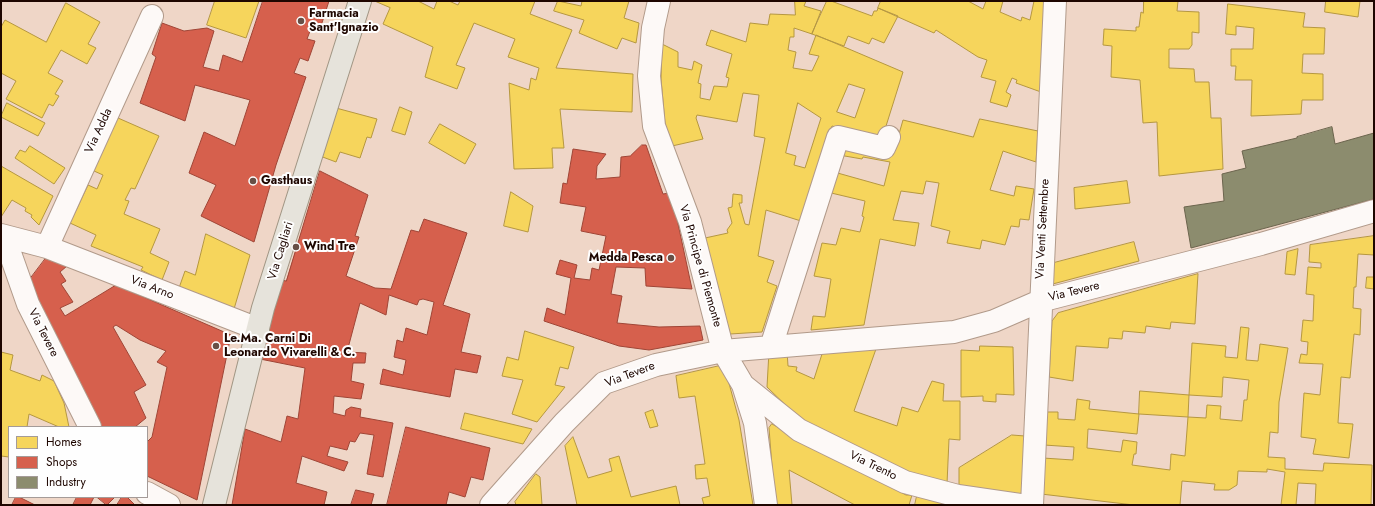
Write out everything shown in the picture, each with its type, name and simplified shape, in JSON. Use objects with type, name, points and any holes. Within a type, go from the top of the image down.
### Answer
[{"type":"main road","name":"Via Cagliari","points":[[214,505],[258,329],[360,1]]},
{"type":"street","name":"Via Principe di Piemonte","points":[[659,1],[652,28],[649,76],[654,126],[690,222],[723,350],[743,385],[755,423],[766,505]]},
{"type":"street","name":"Via Venti Settembre","points":[[1032,505],[1040,301],[1055,1]]},
{"type":"street","name":"Via Adda","points":[[47,247],[152,16]]},
{"type":"street","points":[[771,347],[838,137],[884,148],[889,137]]},
{"type":"street","name":"Via Tevere","points":[[491,505],[564,423],[604,383],[656,365],[723,350],[954,332],[994,321],[1040,301],[1261,244],[1374,211]]},
{"type":"street","name":"Via Tevere","points":[[3,235],[47,247]]},
{"type":"street","name":"Via Tevere","points":[[3,235],[28,304],[89,426]]},
{"type":"street","name":"Via Arno","points":[[47,247],[258,329]]},
{"type":"street","name":"Via Trento","points":[[743,385],[799,430],[905,482],[958,496],[1020,505]]},
{"type":"street","points":[[148,494],[169,505]]},
{"type":"building: Homes","points":[[215,1],[259,1],[246,38],[207,25]]},
{"type":"building: Homes","points":[[375,1],[418,1],[434,9],[437,1],[449,1],[458,5],[460,1],[535,1],[530,14],[572,30],[556,68],[633,74],[632,112],[560,109],[564,148],[552,148],[553,168],[514,169],[509,83],[529,90],[531,78],[536,80],[539,68],[508,57],[515,39],[474,23],[456,65],[465,68],[457,89],[425,77],[433,47],[383,24],[390,8]]},
{"type":"building: Homes","points":[[558,1],[581,6],[582,1],[629,1],[624,18],[639,23],[636,43],[622,38],[617,49],[579,33],[584,20],[554,11]]},
{"type":"building: Homes","points":[[795,1],[806,1],[804,6],[821,11],[812,34],[794,28],[794,37],[790,37],[788,50],[796,52],[793,68],[812,71],[819,56],[809,54],[816,35],[903,72],[881,142],[832,126],[801,221],[766,210],[758,256],[774,261],[767,282],[777,286],[762,332],[730,334],[705,238],[728,233],[727,230],[732,223],[728,208],[732,207],[733,194],[742,195],[742,203],[739,203],[745,224],[749,225],[765,138],[754,136],[759,95],[743,93],[737,122],[697,115],[696,118],[703,139],[672,146],[665,124],[661,79],[662,44],[678,52],[678,67],[692,70],[694,61],[702,65],[698,83],[701,84],[700,98],[710,100],[714,86],[727,87],[729,78],[726,77],[732,54],[706,45],[711,30],[746,42],[750,23],[768,25],[770,14],[795,15]],"holes":[[[849,84],[865,89],[855,118],[837,112]],[[798,103],[821,118],[805,168],[794,165],[796,156],[786,153]]]},
{"type":"building: Homes","points":[[827,1],[831,1],[872,16],[874,11],[877,11],[878,8],[898,16],[884,43],[872,38],[869,44],[848,36],[844,46],[812,34]]},
{"type":"building: Homes","points":[[881,1],[968,1],[983,9],[986,1],[1003,1],[1000,12],[1021,21],[1022,17],[1030,20],[1034,1],[1044,1],[1041,92],[1016,83],[1017,80],[1012,78],[1006,92],[1011,95],[1007,107],[990,102],[996,81],[981,77],[987,60],[978,57],[936,30],[934,33],[878,8]]},
{"type":"building: Homes","points":[[1144,1],[1178,1],[1177,11],[1199,12],[1199,33],[1192,32],[1192,45],[1189,49],[1169,49],[1169,68],[1194,69],[1195,82],[1209,82],[1211,118],[1221,118],[1223,169],[1159,176],[1157,122],[1143,123],[1140,80],[1111,77],[1112,46],[1103,45],[1104,29],[1136,31],[1136,27],[1139,27],[1141,12],[1143,13]]},
{"type":"building: Homes","points":[[1326,1],[1360,1],[1358,17],[1325,12]]},
{"type":"building: Homes","points":[[66,3],[100,22],[88,44],[96,48],[87,64],[61,50],[48,73],[63,81],[55,94],[59,96],[53,106],[49,104],[42,118],[6,99],[16,81],[1,73],[1,27],[5,20],[46,42]]},
{"type":"building: Homes","points":[[1228,4],[1305,13],[1303,27],[1325,28],[1324,54],[1303,54],[1302,73],[1323,74],[1323,100],[1302,100],[1301,114],[1251,116],[1252,80],[1235,80],[1236,66],[1231,66],[1231,49],[1253,49],[1254,28],[1236,26],[1236,35],[1226,34]]},
{"type":"building: Homes","points":[[7,103],[45,123],[38,136],[1,117]]},
{"type":"building: Homes","points":[[400,107],[412,112],[405,135],[392,131]]},
{"type":"building: Homes","points":[[336,108],[377,119],[371,138],[367,137],[360,158],[340,152],[336,162],[320,156]]},
{"type":"building: Homes","points":[[118,118],[159,136],[135,189],[131,188],[125,200],[129,201],[124,214],[160,229],[150,253],[169,262],[162,280],[141,270],[143,267],[91,246],[96,235],[70,223],[88,185],[97,189],[103,175],[94,171]]},
{"type":"building: Homes","points":[[980,119],[1038,131],[1036,162],[1003,151],[990,190],[1014,196],[1016,186],[1034,189],[1029,220],[1020,219],[1019,227],[1011,226],[1005,245],[982,240],[980,249],[947,243],[950,231],[931,226],[939,183],[926,181],[923,194],[901,191],[893,220],[919,223],[915,246],[880,239],[864,325],[811,330],[813,316],[825,317],[831,279],[814,276],[822,243],[836,245],[841,228],[860,232],[864,217],[862,216],[865,201],[827,192],[834,172],[884,186],[890,162],[863,157],[862,159],[839,155],[849,146],[893,155],[903,120],[973,137]]},
{"type":"building: Homes","points":[[440,124],[476,144],[465,164],[429,143]]},
{"type":"building: Homes","points":[[30,146],[65,168],[54,184],[15,158],[20,150],[25,152]]},
{"type":"building: Homes","points":[[1,166],[53,196],[39,225],[31,217],[32,215],[25,211],[26,208],[12,200],[1,217]]},
{"type":"building: Homes","points":[[1127,181],[1130,203],[1075,209],[1074,188]]},
{"type":"building: Homes","points":[[511,192],[533,206],[528,232],[504,226]]},
{"type":"building: Homes","points":[[206,234],[250,255],[234,309],[179,288],[185,271],[195,275]]},
{"type":"building: Homes","points":[[1374,236],[1374,255],[1358,254],[1353,308],[1361,309],[1360,335],[1354,334],[1350,378],[1341,377],[1338,423],[1353,424],[1349,458],[1313,454],[1316,439],[1301,437],[1304,393],[1320,395],[1323,364],[1299,363],[1301,354],[1307,355],[1308,342],[1301,341],[1303,320],[1313,321],[1314,295],[1306,294],[1308,267],[1321,268],[1321,263],[1309,262],[1310,245]]},
{"type":"building: Homes","points":[[1134,242],[1139,261],[1049,285],[1050,264]]},
{"type":"building: Homes","points":[[1298,249],[1295,275],[1285,274],[1287,252]]},
{"type":"building: Homes","points":[[1198,274],[1195,324],[1171,322],[1170,329],[1146,326],[1145,333],[1123,331],[1122,339],[1109,338],[1108,348],[1076,346],[1073,381],[1049,377],[1052,321],[1058,313]]},
{"type":"building: Homes","points":[[1367,277],[1374,277],[1374,289],[1366,288]]},
{"type":"building: Homes","points":[[1241,327],[1249,328],[1246,360],[1258,361],[1260,344],[1288,348],[1279,402],[1278,433],[1270,432],[1268,457],[1285,458],[1285,469],[1323,471],[1324,463],[1372,465],[1371,505],[1315,505],[1316,484],[1298,483],[1296,505],[1281,505],[1285,472],[1267,469],[1267,472],[1238,471],[1237,485],[1229,490],[1214,490],[1215,484],[1182,481],[1180,505],[1134,505],[1041,494],[1043,458],[1073,460],[1074,447],[1044,445],[1045,412],[1058,412],[1058,419],[1075,420],[1077,399],[1090,401],[1089,409],[1139,414],[1137,434],[1088,429],[1087,448],[1121,452],[1123,440],[1137,442],[1136,454],[1134,454],[1132,465],[1170,470],[1171,454],[1185,456],[1188,417],[1206,418],[1207,405],[1221,406],[1220,419],[1242,421],[1244,400],[1247,400],[1249,380],[1223,377],[1222,397],[1189,395],[1192,343],[1226,346],[1225,357],[1237,358]]},
{"type":"building: Homes","points":[[525,331],[574,347],[568,369],[560,367],[555,385],[565,387],[537,422],[512,414],[523,380],[502,376],[507,357],[518,360]]},
{"type":"building: Homes","points":[[980,346],[1013,347],[1014,395],[996,394],[996,402],[983,401],[983,396],[961,397],[961,350],[979,351]]},
{"type":"building: Homes","points":[[876,349],[854,411],[897,426],[902,407],[918,412],[932,381],[944,384],[943,401],[960,401],[960,440],[949,439],[947,484],[916,476],[801,420],[767,387],[769,351],[787,351],[788,366],[797,367],[796,371],[814,379],[823,351]]},
{"type":"building: Homes","points":[[1,352],[13,355],[10,370],[40,381],[42,375],[54,381],[64,403],[69,426],[57,426],[29,414],[27,426],[8,426],[8,457],[1,456]]},
{"type":"building: Homes","points":[[724,365],[739,420],[753,505],[704,505],[702,498],[710,496],[707,478],[696,479],[695,465],[705,464],[695,396],[679,398],[676,376]]},
{"type":"building: Homes","points":[[1140,391],[1189,395],[1188,417],[1139,414]]},
{"type":"building: Homes","points":[[653,410],[658,426],[650,428],[645,413]]},
{"type":"building: Homes","points":[[465,413],[532,429],[523,444],[461,429]]},
{"type":"building: Homes","points":[[772,424],[906,495],[912,495],[909,505],[855,505],[789,470],[792,505],[775,505],[769,428]]},
{"type":"building: Homes","points":[[1012,435],[1025,436],[1023,495],[959,488],[959,468]]},
{"type":"building: Homes","points":[[573,437],[588,478],[612,471],[609,459],[619,456],[631,497],[676,486],[680,505],[577,505],[565,446]]},
{"type":"building: Homes","points":[[536,474],[540,477],[542,505],[516,505],[515,502]]},
{"type":"building: Homes","points":[[917,496],[951,505],[915,505]]},
{"type":"building: Shops","points":[[263,1],[329,1],[320,29],[312,26],[307,39],[315,41],[308,61],[300,58],[294,73],[306,77],[276,165],[254,242],[201,216],[216,185],[189,173],[204,132],[235,146],[250,100],[195,85],[185,121],[140,103],[156,57],[152,54],[162,23],[184,31],[207,28],[214,31],[203,67],[219,71],[223,55],[242,62]]},
{"type":"building: Shops","points":[[642,145],[646,145],[663,194],[669,193],[677,219],[692,289],[646,286],[645,268],[616,267],[611,294],[622,296],[617,323],[659,327],[700,326],[703,340],[649,350],[619,346],[544,321],[547,308],[565,315],[571,278],[556,274],[560,260],[577,265],[574,278],[590,280],[592,268],[599,270],[606,236],[581,231],[586,207],[560,203],[563,183],[567,184],[573,149],[606,154],[597,166],[596,179],[620,177],[621,157],[630,156]]},
{"type":"building: Shops","points":[[320,171],[368,195],[355,236],[359,237],[346,276],[375,288],[391,289],[411,230],[419,232],[424,219],[467,233],[443,305],[470,314],[461,352],[481,356],[477,373],[455,369],[450,397],[380,384],[383,369],[403,375],[406,360],[394,357],[397,340],[403,342],[406,328],[427,335],[434,302],[423,299],[419,300],[417,305],[389,295],[386,315],[360,303],[347,352],[366,353],[365,363],[353,363],[351,381],[364,384],[361,399],[334,396],[333,413],[345,416],[346,410],[351,407],[361,409],[360,417],[393,423],[383,477],[367,474],[374,435],[360,433],[355,442],[350,441],[347,450],[330,446],[327,456],[348,462],[344,471],[302,456],[296,483],[327,492],[324,505],[232,505],[245,429],[281,442],[287,416],[298,419],[305,368],[260,359],[282,280],[286,281]]},
{"type":"building: Shops","points":[[46,258],[67,266],[60,272],[66,281],[61,284],[73,302],[60,308],[65,316],[116,285],[231,335],[197,500],[148,476],[148,441],[152,437],[167,367],[157,362],[166,351],[140,340],[116,325],[113,327],[146,385],[134,392],[146,418],[136,426],[98,426],[43,318],[30,279]]},
{"type":"building: Shops","points":[[406,427],[490,448],[483,480],[471,477],[465,497],[449,492],[446,505],[387,505]]},
{"type":"building: Shops","points":[[356,490],[374,494],[371,505],[351,505]]},
{"type":"building: Shops","points":[[16,498],[21,498],[35,505],[12,505]]},
{"type":"building: Shops","points":[[76,498],[94,498],[90,505],[73,505]]},
{"type":"building: Shops","points":[[98,498],[114,498],[107,505]]},
{"type":"building: Shops","points":[[121,498],[128,498],[135,505],[117,505]]},
{"type":"building: Industry","points":[[1332,127],[1335,144],[1374,133],[1374,199],[1191,248],[1184,207],[1224,201],[1222,174],[1246,168],[1242,151],[1297,138]]},
{"type":"place","name":"Farmacia Sant'Ignazio","points":[[301,21]]},
{"type":"place","name":"Gasthaus","points":[[253,181]]},
{"type":"place","name":"Wind Tre","points":[[296,247]]},
{"type":"place","name":"Medda Pesca","points":[[671,258]]},
{"type":"place","name":"Le.Ma. Carni Di Leonardo Vivarelli & C.","points":[[216,346]]}]
